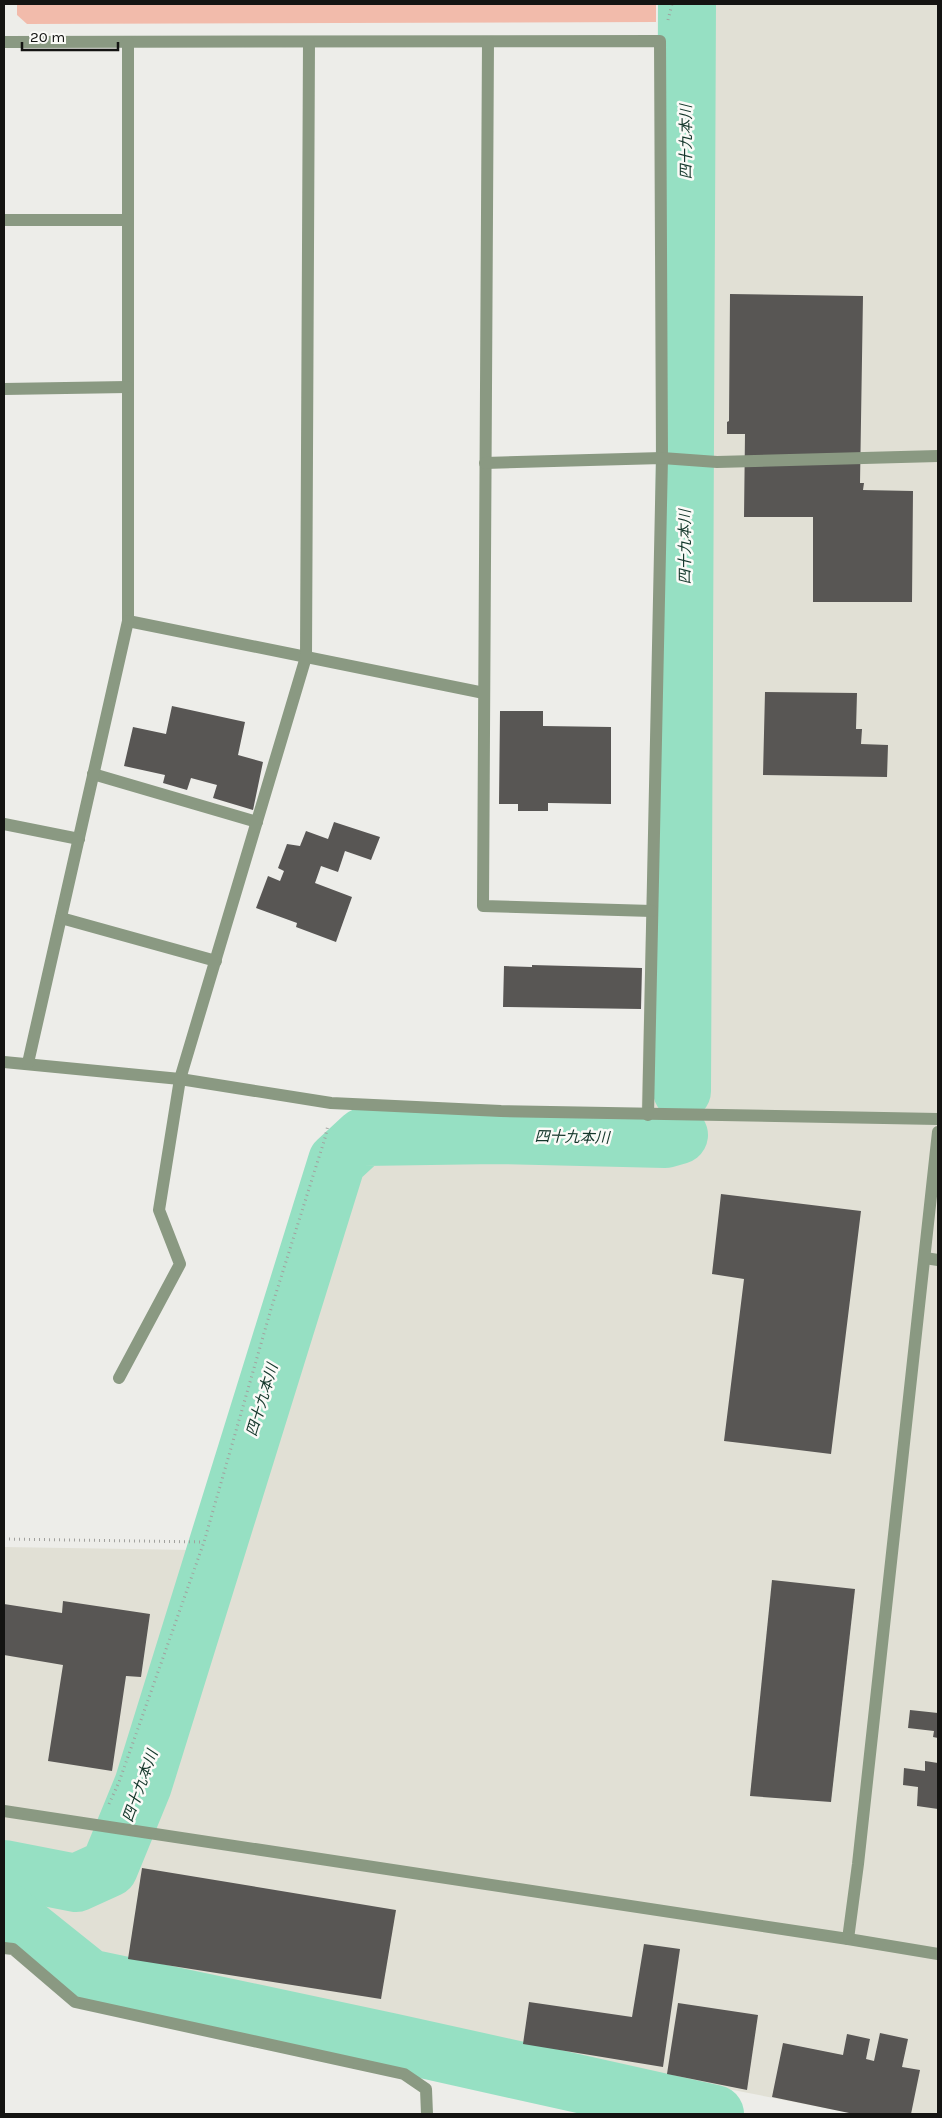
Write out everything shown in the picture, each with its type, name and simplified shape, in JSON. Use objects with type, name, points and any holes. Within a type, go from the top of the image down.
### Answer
[{"type":"street","points":[[4,42],[660,41],[662,458],[648,1115]]},
{"type":"street","points":[[28,1063],[128,620],[128,42]]},
{"type":"street","points":[[119,1378],[180,1264],[159,1210],[180,1079],[306,657],[309,42]]},
{"type":"street","points":[[488,42],[483,906],[652,911]]},
{"type":"street","points":[[4,220],[128,220]]},
{"type":"street","points":[[4,389],[128,387]]},
{"type":"street","points":[[485,463],[662,458],[717,462],[938,456]]},
{"type":"street","points":[[128,620],[484,693]]},
{"type":"street","points":[[94,774],[257,822]]},
{"type":"street","points":[[4,824],[79,839]]},
{"type":"street","points":[[61,918],[216,961]]},
{"type":"street","points":[[4,1062],[180,1079],[331,1102],[501,1111],[938,1119]]},
{"type":"street","points":[[848,1938],[858,1864],[938,1132]]},
{"type":"street","points":[[924,1258],[938,1260]]},
{"type":"street","points":[[4,1811],[848,1938],[938,1954]]},
{"type":"street","points":[[4,1948],[13,1949],[75,2002],[404,2074],[426,2089],[427,2114]]},
{"type":"path","points":[[103,1825],[204,1542],[271,1309],[326,1138],[331,1102]]},
{"type":"path","points":[[4,1539],[204,1542]]},
{"type":"shaded area","points":[[17,4],[656,4],[656,22],[27,24],[17,15]]},
{"type":"shaded area","points":[[670,4],[938,4],[938,2114],[856,2114],[97,1966],[4,1895],[4,1547],[193,1550],[334,1142],[347,1130],[370,1128],[641,1126]]},
{"type":"building","points":[[730,294],[863,296],[860,483],[864,483],[863,490],[913,491],[912,602],[813,602],[813,517],[744,517],[745,434],[727,434],[727,422],[729,421]]},
{"type":"building","points":[[765,692],[857,693],[856,729],[862,729],[861,744],[888,745],[887,777],[763,775]]},
{"type":"building","points":[[172,706],[245,722],[238,755],[263,762],[253,810],[213,798],[217,785],[191,778],[187,790],[163,783],[165,775],[124,766],[133,727],[166,734]]},
{"type":"building","points":[[500,711],[543,711],[543,726],[611,727],[611,804],[548,803],[548,811],[518,811],[518,804],[499,804]]},
{"type":"building","points":[[334,822],[380,837],[371,860],[345,851],[338,872],[321,866],[315,883],[352,897],[336,942],[296,927],[297,923],[256,908],[268,876],[280,881],[284,871],[278,868],[287,844],[300,846],[306,831],[328,839]]},
{"type":"building","points":[[532,965],[642,968],[641,1009],[503,1007],[504,966],[532,967]]},
{"type":"building","points":[[721,1194],[861,1211],[831,1454],[724,1441],[744,1279],[712,1274]]},
{"type":"building","points":[[772,1580],[855,1589],[831,1802],[750,1796]]},
{"type":"building","points":[[63,1601],[150,1614],[141,1677],[126,1676],[112,1771],[48,1761],[63,1665],[4,1655],[4,1604],[62,1613]]},
{"type":"building","points":[[910,1710],[938,1713],[938,1738],[933,1737],[934,1731],[908,1728]]},
{"type":"building","points":[[925,1761],[938,1763],[938,1809],[917,1806],[918,1787],[903,1785],[904,1768],[925,1771]]},
{"type":"building","points":[[142,1868],[396,1910],[381,1999],[128,1959]]},
{"type":"building","points":[[644,1944],[680,1949],[663,2067],[523,2044],[529,2002],[632,2017]]},
{"type":"building","points":[[678,2003],[758,2015],[747,2090],[667,2074]]},
{"type":"building","points":[[880,2033],[908,2039],[902,2067],[920,2070],[911,2114],[854,2114],[772,2097],[783,2043],[843,2055],[847,2034],[870,2039],[866,2059],[874,2061]]},
{"type":"waterway","name":"四十九本川","points":[[682,1091],[687,4]]},
{"type":"waterway","name":"四十九本川","points":[[4,1869],[76,1883],[109,1868],[143,1785],[337,1161],[363,1137],[497,1135],[665,1139],[679,1135]]},
{"type":"waterway","points":[[4,1910],[89,1978],[391,2042],[715,2114]]}]
